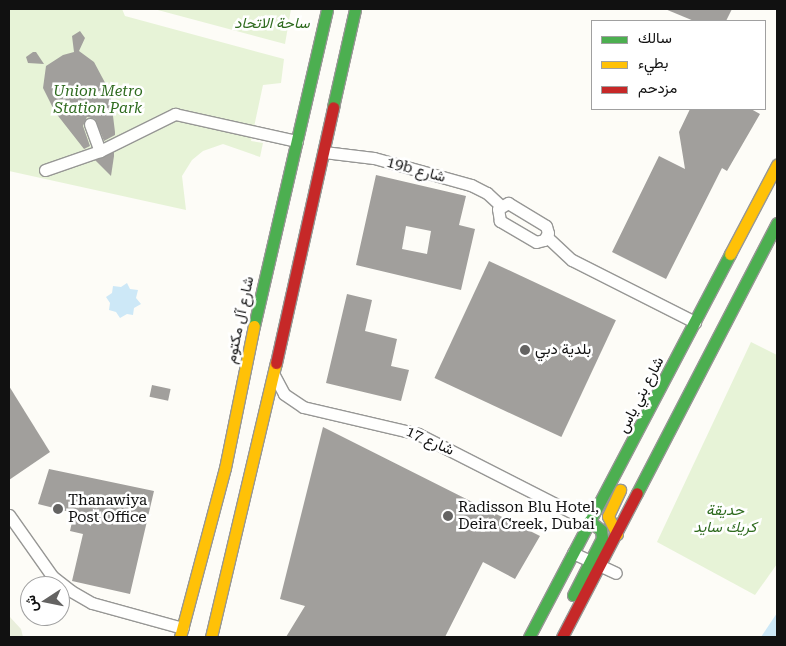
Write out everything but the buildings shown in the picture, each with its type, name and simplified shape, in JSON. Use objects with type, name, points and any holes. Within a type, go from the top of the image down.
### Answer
[{"type":"main road","name":"شارع آل مكتوم","points":[[182,634],[224,468],[268,259],[327,9]]},
{"type":"main road","points":[[211,637],[252,473],[356,9]]},
{"type":"main road","name":"شارع بني ياس","points":[[529,637],[777,164]]},
{"type":"main road","points":[[551,637],[617,534],[777,223]]},
{"type":"main road","points":[[617,534],[609,523],[610,508],[674,387],[681,349]]},
{"type":"main road","points":[[224,468],[252,473]]},
{"type":"main road","points":[[562,637],[596,564],[602,534],[589,521]]},
{"type":"street","points":[[45,170],[100,151],[175,114],[297,141]]},
{"type":"street","points":[[90,124],[100,151]]},
{"type":"street","name":"19b شارع","points":[[324,152],[374,158],[471,185],[487,193],[500,206]]},
{"type":"street","name":"19b شارع","points":[[500,206],[512,204],[543,223],[548,229],[547,237]]},
{"type":"street","name":"19b شارع","points":[[500,206],[497,213],[500,221],[536,242],[547,237]]},
{"type":"street","name":"19b شارع","points":[[547,237],[572,260],[695,322]]},
{"type":"street","name":"شارع 17","points":[[274,374],[284,394],[303,407],[413,432],[589,521]]},
{"type":"street","points":[[9,515],[52,576],[71,592],[92,603],[182,634]]},
{"type":"street","points":[[573,553],[616,572]]},
{"type":"green space","name":"Union Metro Station Park","points":[[9,9],[122,9],[125,16],[284,59],[281,83],[263,85],[251,141],[263,143],[260,157],[223,144],[203,151],[192,160],[182,176],[186,210],[9,171]]},
{"type":"green space","name":"ساحة الاتحاد","points":[[154,9],[291,9],[285,44]]},
{"type":"green space","name":"حديقة كريك سايد","points":[[751,342],[777,355],[777,564],[755,595],[657,542]]},
{"type":"green space","points":[[9,616],[21,629],[23,637],[9,637]]},
{"type":"water","points":[[127,283],[130,289],[138,290],[136,298],[141,304],[134,308],[133,315],[127,314],[120,318],[116,312],[109,310],[110,303],[106,297],[112,293],[113,286],[121,287]]},
{"type":"water","points":[[777,613],[777,637],[761,637]]},
{"type":"traffic: fast","points":[[254,326],[327,9]]},
{"type":"traffic: fast","points":[[333,107],[355,9]]},
{"type":"traffic: fast","points":[[637,493],[777,223]]},
{"type":"traffic: fast","points":[[529,637],[730,254]]},
{"type":"traffic: fast","points":[[573,595],[602,538],[601,530],[589,521]]},
{"type":"traffic: slow","points":[[730,254],[777,165]]},
{"type":"traffic: slow","points":[[180,637],[225,468],[254,326]]},
{"type":"traffic: slow","points":[[211,637],[276,363]]},
{"type":"traffic: slow","points":[[617,534],[608,516],[620,490]]},
{"type":"traffic: jam","points":[[276,363],[333,107]]},
{"type":"traffic: jam","points":[[562,637],[637,493]]},
{"type":"place","name":"بلدية دبي","points":[[525,350]]},
{"type":"place","name":"Thanawiya Post Office","points":[[58,509]]},
{"type":"place","name":"Radisson Blu Hotel, Deira Creek, Dubai","points":[[448,516]]}]
